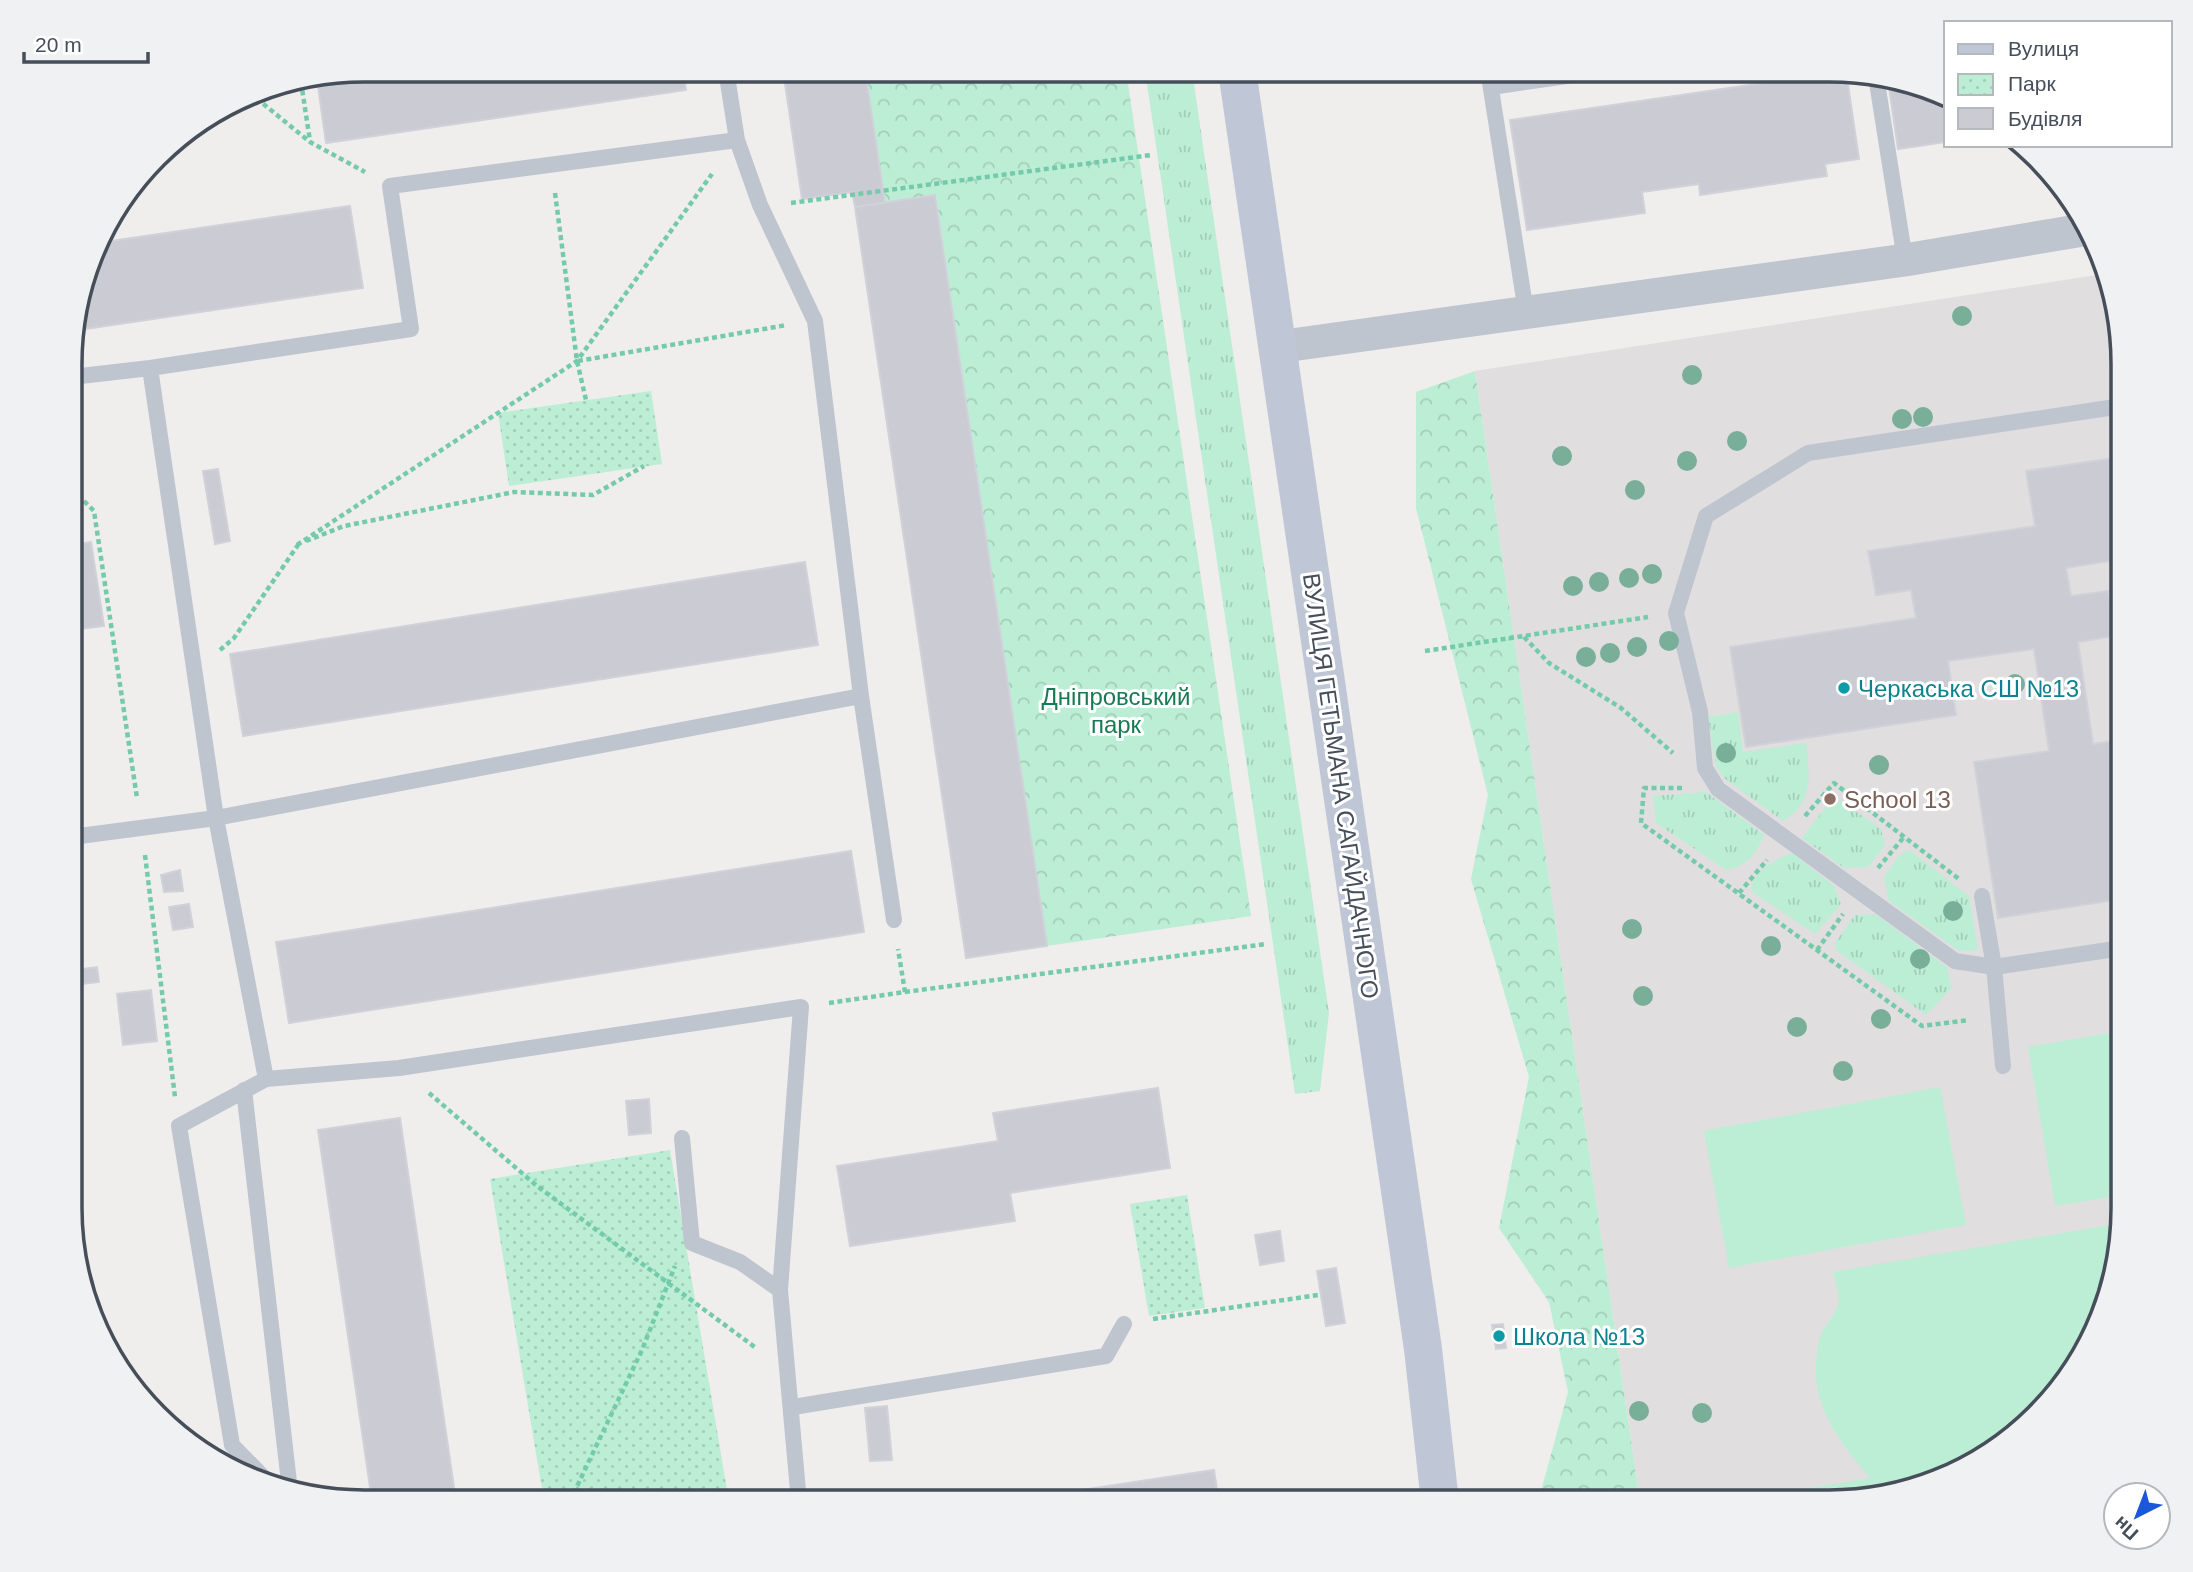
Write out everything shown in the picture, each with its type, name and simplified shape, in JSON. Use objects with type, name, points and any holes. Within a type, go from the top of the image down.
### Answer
[{"type":"main road","name":"ВУЛИЦЯ ГЕТЬМАНА САГАЙДАЧНОГО","points":[[1239,82],[1423,1349],[1439,1490]]},
{"type":"street","points":[[1277,347],[1905,260],[2077,231]]},
{"type":"lane","points":[[728,82],[737,140],[760,205],[816,321],[861,696],[894,920]]},
{"type":"lane","points":[[1490,82],[1525,312]]},
{"type":"lane","points":[[1491,88],[1530,82]]},
{"type":"lane","points":[[1878,87],[1905,260]]},
{"type":"lane","points":[[82,376],[411,329],[390,186],[737,140]]},
{"type":"lane","points":[[150,368],[216,818],[266,1079]]},
{"type":"lane","points":[[2111,407],[1808,453],[1706,516],[1676,612],[1700,712],[1705,768],[1718,789],[1955,961],[1994,967],[2111,950]]},
{"type":"lane","points":[[82,836],[216,818],[861,696]]},
{"type":"lane","points":[[1982,896],[1994,967],[2003,1066]]},
{"type":"lane","points":[[253,1467],[232,1445],[179,1126],[266,1079],[399,1068],[801,1007],[780,1290],[793,1408],[798,1490]]},
{"type":"lane","points":[[244,1090],[289,1479]]},
{"type":"lane","points":[[682,1138],[692,1243],[740,1262],[780,1290]]},
{"type":"lane","points":[[793,1408],[1105,1356],[1124,1324]]},
{"type":"path","points":[[302,90],[310,142]]},
{"type":"path","points":[[261,102],[310,142],[390,186]]},
{"type":"path","points":[[195,672],[234,638],[297,545],[577,361],[737,140]]},
{"type":"path","points":[[760,205],[804,203],[1151,155]]},
{"type":"path","points":[[551,164],[577,361],[586,400]]},
{"type":"path","points":[[577,361],[816,321]]},
{"type":"path","points":[[297,545],[344,526],[514,492],[593,495],[644,466]]},
{"type":"path","points":[[1425,651],[1676,612]]},
{"type":"path","points":[[1524,637],[1549,663],[1621,708],[1718,789]]},
{"type":"path","points":[[1739,894],[1834,783],[1982,896]]},
{"type":"path","points":[[1718,789],[1644,788],[1640,823],[1922,1026],[1999,1017]]},
{"type":"path","points":[[1817,950],[1859,892],[1904,837]]},
{"type":"path","points":[[894,920],[905,992]]},
{"type":"path","points":[[801,1007],[1266,944]]},
{"type":"path","points":[[399,1068],[537,1186],[766,1356],[793,1408]]},
{"type":"path","points":[[576,1490],[642,1350],[676,1262],[692,1243]]},
{"type":"path","points":[[1124,1324],[1318,1295]]},
{"type":"shaded area","name":"School 13","points":[[2097,275],[2108,327],[2111,364],[2111,1208],[2108,1245],[2096,1299],[2082,1333],[2053,1380],[2001,1432],[1954,1461],[1902,1480],[1848,1489],[1638,1490],[1475,371]]},
{"type":"green space","name":"Дніпровський парк","points":[[867,82],[1128,82],[1251,916],[1047,946],[936,196],[885,203]]},
{"type":"green space","points":[[1147,82],[1194,82],[1329,1013],[1320,1091],[1295,1094]]},
{"type":"green space","points":[[1475,371],[1638,1490],[1541,1490],[1568,1392],[1549,1302],[1499,1228],[1529,1077],[1471,879],[1488,795],[1416,508],[1416,392]]},
{"type":"green space","points":[[651,391],[662,464],[509,486],[498,413]]},
{"type":"green space","points":[[1738,712],[1743,752],[1806,743],[1808,787],[1800,806],[1783,821],[1724,778],[1716,766],[1708,717]]},
{"type":"green space","points":[[1706,792],[1764,835],[1758,848],[1740,866],[1726,870],[1656,823],[1653,796]]},
{"type":"green space","points":[[1841,801],[1881,829],[1885,845],[1868,867],[1844,868],[1802,838],[1824,809]]},
{"type":"green space","points":[[1909,850],[1969,896],[1978,950],[1959,951],[1889,901],[1884,877],[1898,857]]},
{"type":"green space","points":[[1792,853],[1834,886],[1841,904],[1815,934],[1754,893],[1751,887],[1767,866]]},
{"type":"green space","points":[[1875,914],[1948,968],[1951,989],[1926,1015],[1836,950],[1835,943],[1855,915]]},
{"type":"green space","points":[[2111,1033],[2111,1197],[2055,1206],[2028,1047]]},
{"type":"green space","points":[[1940,1087],[1966,1225],[1729,1268],[1704,1131]]},
{"type":"green space","points":[[670,1150],[727,1490],[542,1490],[490,1179]]},
{"type":"green space","points":[[1187,1195],[1205,1308],[1149,1316],[1130,1204]]},
{"type":"green space","points":[[2110,1225],[2101,1281],[2082,1333],[2053,1380],[2001,1432],[1954,1461],[1920,1475],[1866,1487],[1798,1490],[1870,1478],[1834,1430],[1819,1396],[1816,1358],[1820,1337],[1835,1313],[1838,1300],[1833,1272]]},
{"type":"building","points":[[364,82],[685,82],[686,90],[326,143],[318,86]]},
{"type":"building","points":[[785,82],[867,82],[885,203],[855,207],[852,192],[802,199]]},
{"type":"building","points":[[1771,82],[1848,83],[1859,159],[1825,164],[1827,176],[1700,195],[1699,184],[1642,192],[1645,213],[1527,230],[1510,120]]},
{"type":"building","points":[[1889,89],[1944,107],[1944,142],[1898,149]]},
{"type":"building","points":[[935,195],[1047,946],[966,958],[855,207]]},
{"type":"building","points":[[350,206],[363,288],[85,329],[97,273],[110,241]]},
{"type":"building","name":"Черкаська СШ №13","points":[[2111,459],[2111,561],[2066,568],[2071,596],[2108,591],[2111,610],[2111,637],[2078,642],[2093,744],[2111,742],[2111,901],[1998,918],[1974,762],[2049,751],[2034,649],[1948,661],[1956,715],[1746,747],[1730,647],[1916,618],[1911,590],[1876,595],[1868,551],[2035,526],[2026,471]]},
{"type":"building","points":[[218,469],[230,541],[215,544],[203,471]]},
{"type":"building","points":[[91,542],[104,626],[82,629],[82,543]]},
{"type":"building","points":[[805,562],[818,645],[243,736],[230,654]]},
{"type":"building","points":[[851,851],[864,932],[289,1023],[276,942]]},
{"type":"building","points":[[180,870],[183,891],[164,892],[161,875]]},
{"type":"building","points":[[189,904],[193,927],[173,930],[169,907]]},
{"type":"building","points":[[97,967],[99,982],[83,984],[82,969]]},
{"type":"building","points":[[151,990],[157,1041],[123,1045],[117,994]]},
{"type":"building","points":[[1158,1088],[1170,1168],[1010,1193],[1015,1221],[850,1246],[837,1166],[998,1141],[993,1113]]},
{"type":"building","points":[[649,1099],[651,1133],[629,1135],[626,1101]]},
{"type":"building","points":[[400,1118],[454,1490],[370,1490],[318,1130]]},
{"type":"building","points":[[1280,1231],[1284,1261],[1260,1265],[1255,1235]]},
{"type":"building","points":[[1336,1268],[1345,1323],[1326,1326],[1317,1271]]},
{"type":"building","name":"Школа №13","points":[[1503,1324],[1506,1348],[1496,1349],[1492,1325]]},
{"type":"building","points":[[887,1406],[892,1460],[870,1461],[865,1408]]},
{"type":"building","points":[[1214,1470],[1217,1490],[1081,1490]]},
{"type":"place","name":"Черкаська СШ №13","points":[[1844,688]]},
{"type":"place","name":"School 13","points":[[1830,799]]},
{"type":"place","name":"Школа №13","points":[[1499,1336]]}]
